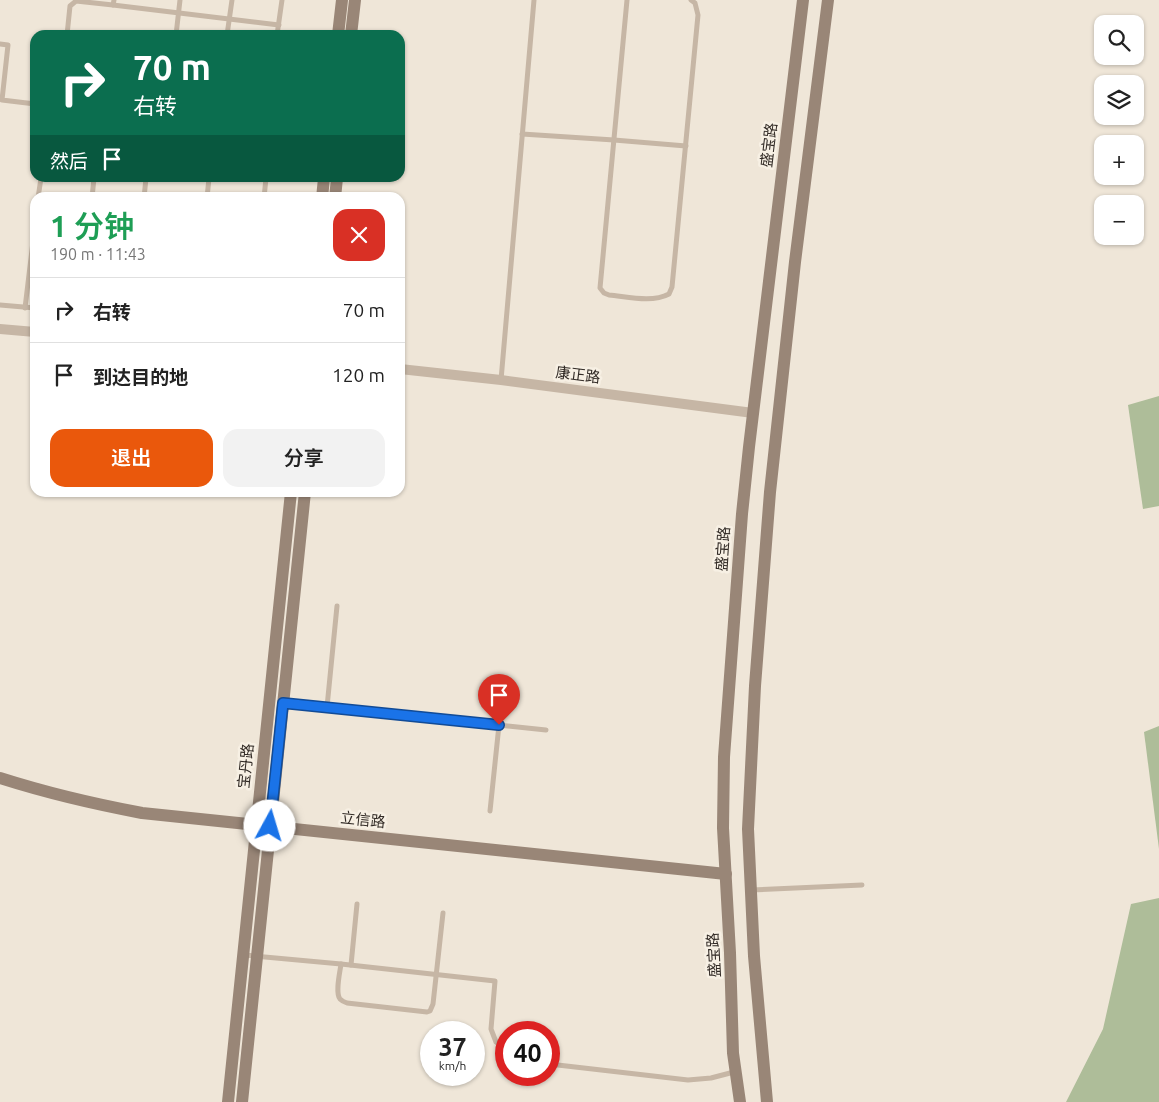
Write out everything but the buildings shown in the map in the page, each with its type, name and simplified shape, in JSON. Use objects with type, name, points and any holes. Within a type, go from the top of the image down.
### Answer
[{"type":"main road","points":[[339,30],[342,0]]},
{"type":"main road","points":[[352,30],[355,0]]},
{"type":"main road","points":[[794,0],[800,28]]},
{"type":"main road","name":"盛宝路","points":[[740,1102],[734,1053],[723,828],[724,758],[742,514],[803,0]]},
{"type":"main road","points":[[767,1102],[754,956],[748,829],[754,696],[770,492],[796,252],[828,0]]},
{"type":"main road","name":"宝丹路","points":[[228,1102],[290,497]]},
{"type":"main road","name":"宝丹路","points":[[242,1102],[304,497]]},
{"type":"main road","name":"立信路","points":[[0,778],[92,804],[142,813],[726,874]]},
{"type":"street","points":[[0,329],[30,332]]},
{"type":"street","name":"康正路","points":[[405,370],[502,380],[753,413]]},
{"type":"lane","points":[[177,30],[180,0]]},
{"type":"lane","points":[[228,30],[232,0]]},
{"type":"lane","points":[[278,30],[282,0]]},
{"type":"lane","points":[[502,380],[534,0]]},
{"type":"lane","points":[[627,0],[600,288],[609,295],[648,299],[661,298],[669,294],[672,287],[698,15],[695,3],[691,0]]},
{"type":"lane","points":[[68,30],[70,6],[76,1],[113,2],[179,13],[279,25]]},
{"type":"lane","points":[[0,44],[8,45],[1,101],[30,104]]},
{"type":"lane","points":[[522,134],[686,146]]},
{"type":"lane","points":[[25,308],[30,266]]},
{"type":"lane","points":[[0,306],[30,308]]},
{"type":"lane","points":[[327,707],[337,606]]},
{"type":"lane","points":[[283,703],[546,730]]},
{"type":"lane","points":[[490,812],[499,725]]},
{"type":"lane","points":[[751,890],[862,885]]},
{"type":"lane","points":[[350,965],[358,904]]},
{"type":"lane","points":[[341,964],[338,992],[339,998],[342,1001],[427,1012],[432,1008],[443,913]]},
{"type":"lane","points":[[243,955],[495,981],[491,1029],[495,1039]]},
{"type":"lane","points":[[560,1065],[688,1080],[711,1078],[736,1072]]},
{"type":"green space","points":[[1159,396],[1159,506],[1143,509],[1128,405]]},
{"type":"green space","points":[[1159,726],[1159,849],[1144,732]]},
{"type":"green space","points":[[1159,898],[1159,1102],[1066,1102],[1103,1029],[1131,904]]},
{"type":"route","points":[[270,826],[283,703],[499,725]]}]
